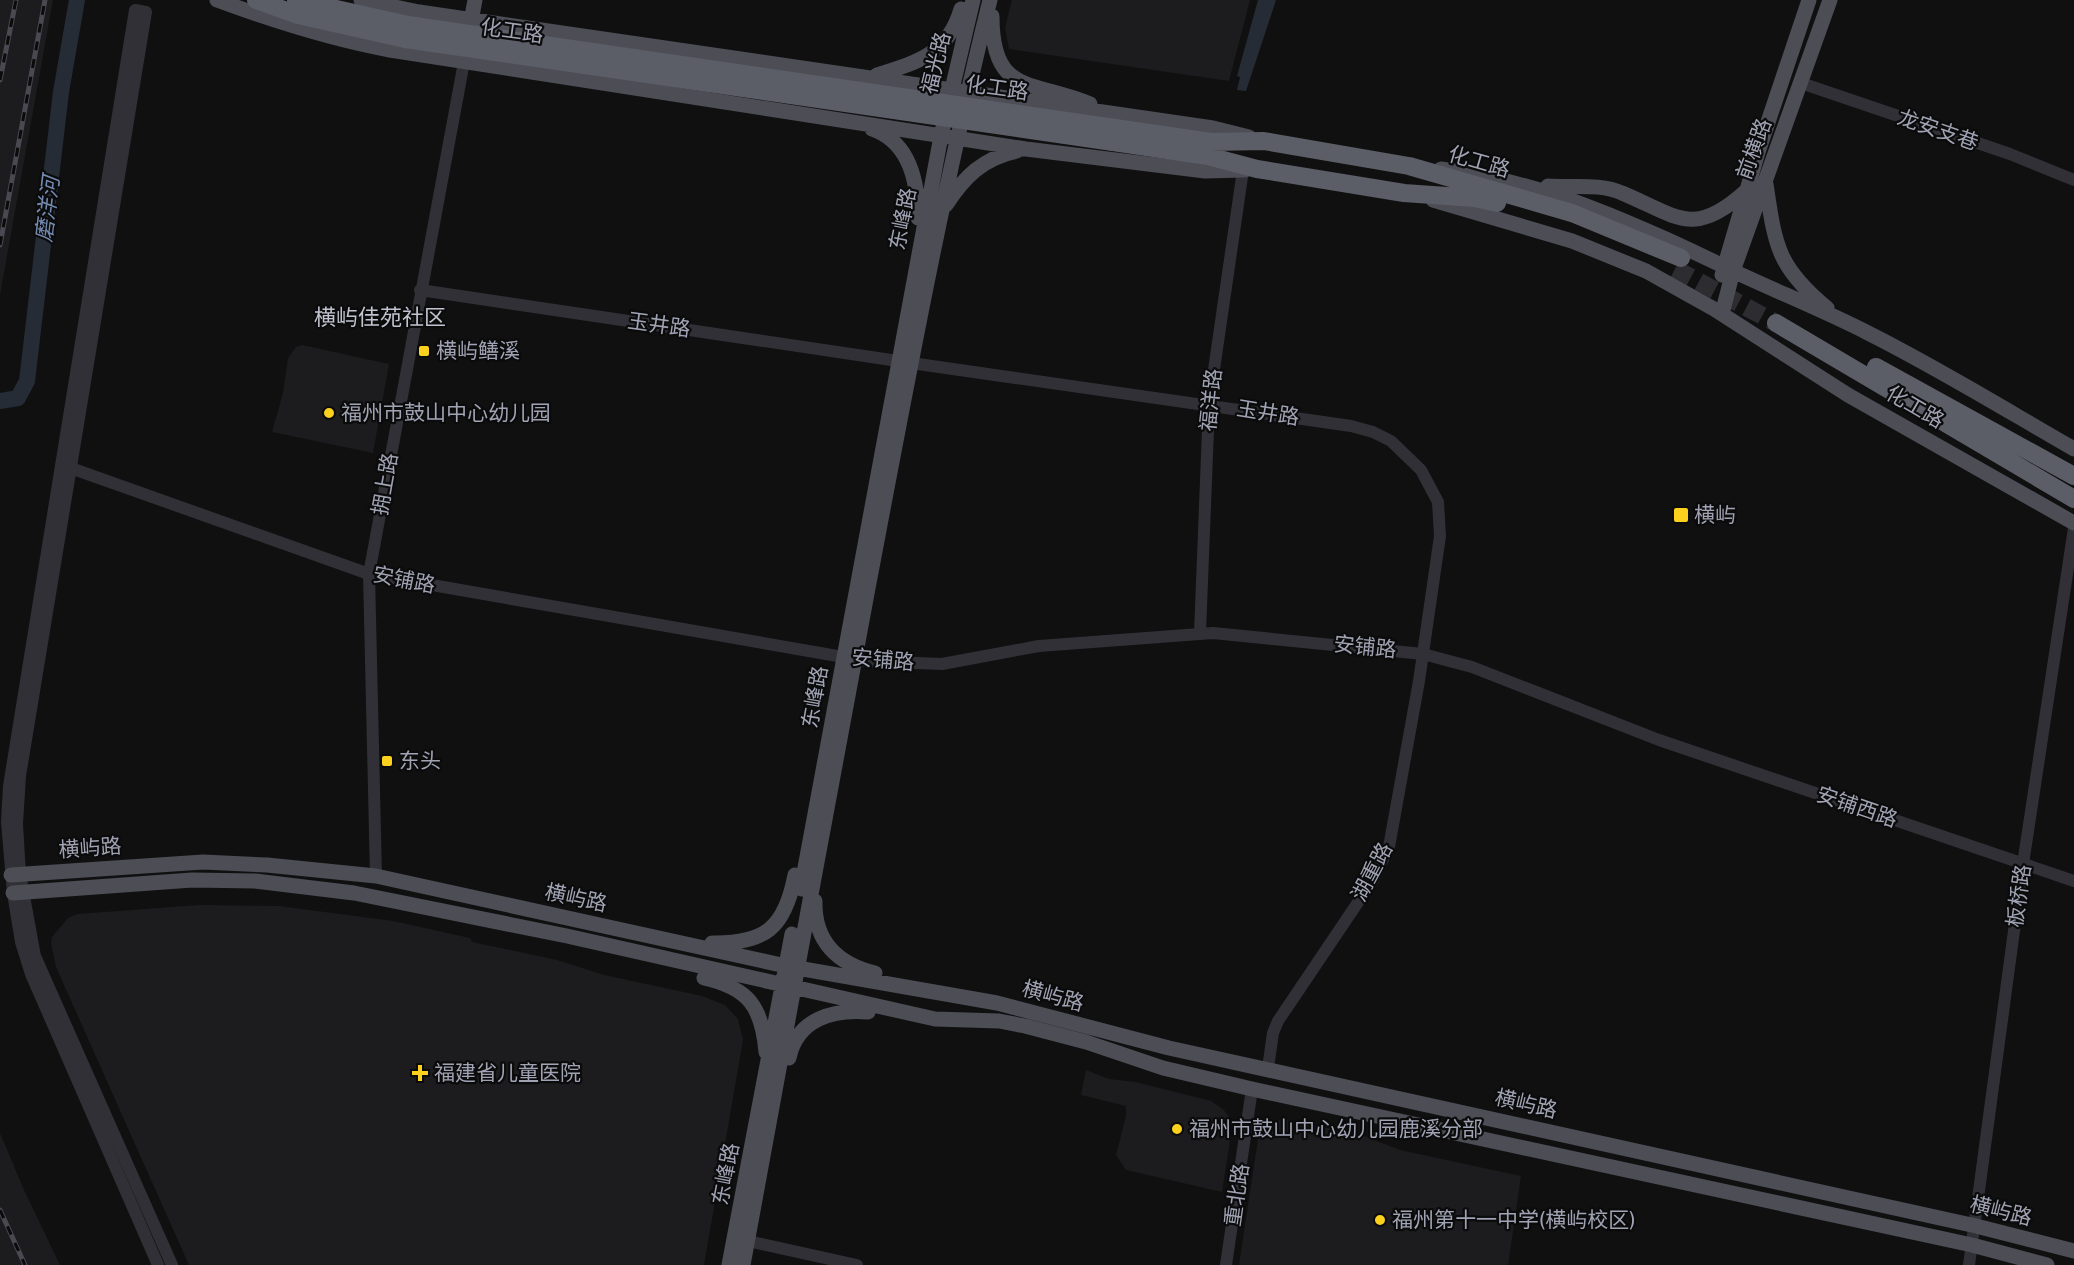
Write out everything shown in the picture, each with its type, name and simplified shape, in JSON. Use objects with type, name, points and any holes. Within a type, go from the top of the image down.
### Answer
[{"type":"highway","name":"化工路","points":[[256,0],[298,15],[405,39],[1113,127],[1250,170],[1404,193],[1475,198],[1683,259]]},
{"type":"highway","name":"化工路","points":[[296,0],[408,25],[1211,141],[1263,141],[1409,166],[1572,213],[1683,259]]},
{"type":"highway","name":"化工路","points":[[2074,476],[1778,318],[2074,499]]},
{"type":"main road","points":[[217,0],[268,19],[345,42],[464,62],[1026,149],[1205,171],[1250,170]]},
{"type":"main road","points":[[362,0],[472,19],[968,90],[1113,127]]},
{"type":"main road","points":[[464,62],[475,0]]},
{"type":"main road","points":[[870,77],[919,61],[942,45],[956,25],[963,0]]},
{"type":"main road","name":"福光路","points":[[948,137],[951,88],[973,0]]},
{"type":"main road","points":[[991,0],[993,45],[1012,78],[1023,84],[1072,96],[1113,127]]},
{"type":"main road","name":"福光路","points":[[948,137],[968,90],[991,0]]},
{"type":"main road","name":"前横路","points":[[1718,312],[1746,191],[1809,0]]},
{"type":"main road","name":"前横路","points":[[1729,268],[1765,181],[1830,0]]},
{"type":"main road","points":[[838,119],[885,135],[907,158],[915,176],[918,200],[918,252]]},
{"type":"main road","name":"东峰路","points":[[792,967],[813,825],[849,658],[905,362],[941,213],[948,137]]},
{"type":"main road","name":"东峰路","points":[[905,362],[918,252],[948,137]]},
{"type":"main road","points":[[941,213],[956,190],[978,167],[1005,153],[1026,149]]},
{"type":"main road","points":[[1409,166],[1483,174],[1611,214],[1683,259],[1729,268],[1897,348],[2074,449]]},
{"type":"main road","points":[[1765,181],[1772,229],[1784,264],[1807,291],[1843,321]]},
{"type":"main road","points":[[1514,182],[1598,188],[1621,192],[1640,203],[1677,218],[1696,221],[1727,208],[1746,191]]},
{"type":"main road","name":"化工路","points":[[1404,193],[1526,226],[1582,244],[1646,271],[1718,312],[1848,395],[2074,525]]},
{"type":"main road","points":[[1640,203],[1683,259]]},
{"type":"main road","name":"东峰路","points":[[729,1265],[768,1070],[817,860],[849,658]]},
{"type":"main road","points":[[682,943],[739,943],[760,936],[772,927],[788,907],[803,838],[813,825]]},
{"type":"main road","points":[[817,860],[815,916],[822,939],[832,953],[862,970],[938,993]]},
{"type":"main road","name":"横屿路","points":[[15,874],[203,862],[267,865],[376,876],[792,967],[997,1004],[1169,1048],[1976,1226],[2074,1251]]},
{"type":"main road","name":"横屿路","points":[[17,893],[192,880],[288,885],[401,902],[935,1018],[1025,1026],[1086,1042],[1163,1068],[1252,1089],[1972,1245],[2047,1265]]},
{"type":"main road","points":[[633,952],[690,975],[726,984],[747,996],[762,1021],[768,1070]]},
{"type":"main road","name":"东峰路","points":[[743,1265],[765,1144],[788,986]]},
{"type":"main road","points":[[765,1144],[780,1102],[792,1045],[814,1021],[825,1015],[847,1010],[935,1018]]},
{"type":"street","points":[[66,466],[146,12],[135,10],[66,466],[18,790],[15,874],[21,942],[35,983],[158,1265]]},
{"type":"street","name":"拥上路","points":[[376,876],[369,574],[464,62]]},
{"type":"street","name":"龙安支巷","points":[[1801,83],[2020,158],[2074,180]]},
{"type":"street","name":"福洋路","points":[[1200,633],[1209,404],[1250,170]]},
{"type":"street","name":"玉井路","points":[[420,290],[905,362],[1209,404],[1351,426],[1373,432],[1398,446],[1421,470],[1436,495],[1441,526],[1423,654]]},
{"type":"street","name":"安铺路","points":[[66,466],[369,574],[849,658],[902,664],[942,664],[1039,645],[1226,633],[1423,654],[1458,662],[1641,733]]},
{"type":"street","name":"板桥路","points":[[1969,1265],[2024,864],[2074,525]]},
{"type":"street","name":"湖重路","points":[[1268,1068],[1273,1033],[1278,1021],[1372,880],[1389,847],[1423,654]]},
{"type":"street","name":"安铺西路","points":[[1641,733],[2074,881]]},
{"type":"street","points":[[17,893],[42,974],[172,1265]]},
{"type":"street","name":"重北路","points":[[1226,1265],[1252,1089]]},
{"type":"street","points":[[748,1241],[857,1265]]},
{"type":"shaded area","points":[[0,0],[53,0],[0,295]]},
{"type":"shaded area","points":[[1012,0],[1250,0],[1229,81],[1009,49],[1005,28]]},
{"type":"shaded area","points":[[1258,0],[1276,0],[1246,91],[1237,90],[1240,77],[1237,76]]},
{"type":"shaded area","name":"福州市鼓山中心幼儿园","points":[[302,345],[389,364],[373,453],[272,432],[283,393],[288,358],[296,347]]},
{"type":"shaded area","name":"福建省儿童医院","points":[[199,905],[279,906],[393,921],[470,938],[472,942],[557,960],[604,975],[702,996],[725,1005],[738,1019],[743,1040],[704,1265],[189,1265],[56,967],[51,943],[52,937],[68,918],[78,914]]},
{"type":"shaded area","name":"福州市鼓山中心幼儿园鹿溪分部","points":[[1086,1070],[1109,1079],[1135,1082],[1211,1101],[1223,1109],[1230,1118],[1231,1134],[1222,1192],[1126,1170],[1116,1155],[1126,1116],[1126,1106],[1081,1095]]},
{"type":"shaded area","name":"福州第十一中学(横屿校区)","points":[[1282,1119],[1359,1134],[1400,1150],[1521,1176],[1508,1265],[1239,1265],[1258,1139],[1267,1125]]},
{"type":"shaded area","points":[[0,1133],[24,1190],[60,1265],[0,1265]]},
{"type":"waterway","name":"磨洋河","points":[[0,401],[18,398],[27,381],[61,92],[77,0]]},
{"type":"tunnel","points":[[1675,269],[1776,323]]},
{"type":"railway","points":[[0,80],[16,0]]},
{"type":"railway","points":[[0,245],[45,0]]},
{"type":"railway","points":[[0,1210],[25,1265]]},
{"type":"place","name":"横屿鳝溪","points":[[424,351]]},
{"type":"place","name":"福州市鼓山中心幼儿园","points":[[329,413]]},
{"type":"place","name":"横屿","points":[[1681,515]]},
{"type":"place","name":"东头","points":[[387,761]]},
{"type":"place","name":"福建省儿童医院","points":[[420,1073]]},
{"type":"place","name":"福州市鼓山中心幼儿园鹿溪分部","points":[[1177,1129]]},
{"type":"place","name":"福州第十一中学(横屿校区)","points":[[1380,1220]]},
{"type":"district","name":"横屿佳苑社区","points":[[380,317]]}]
